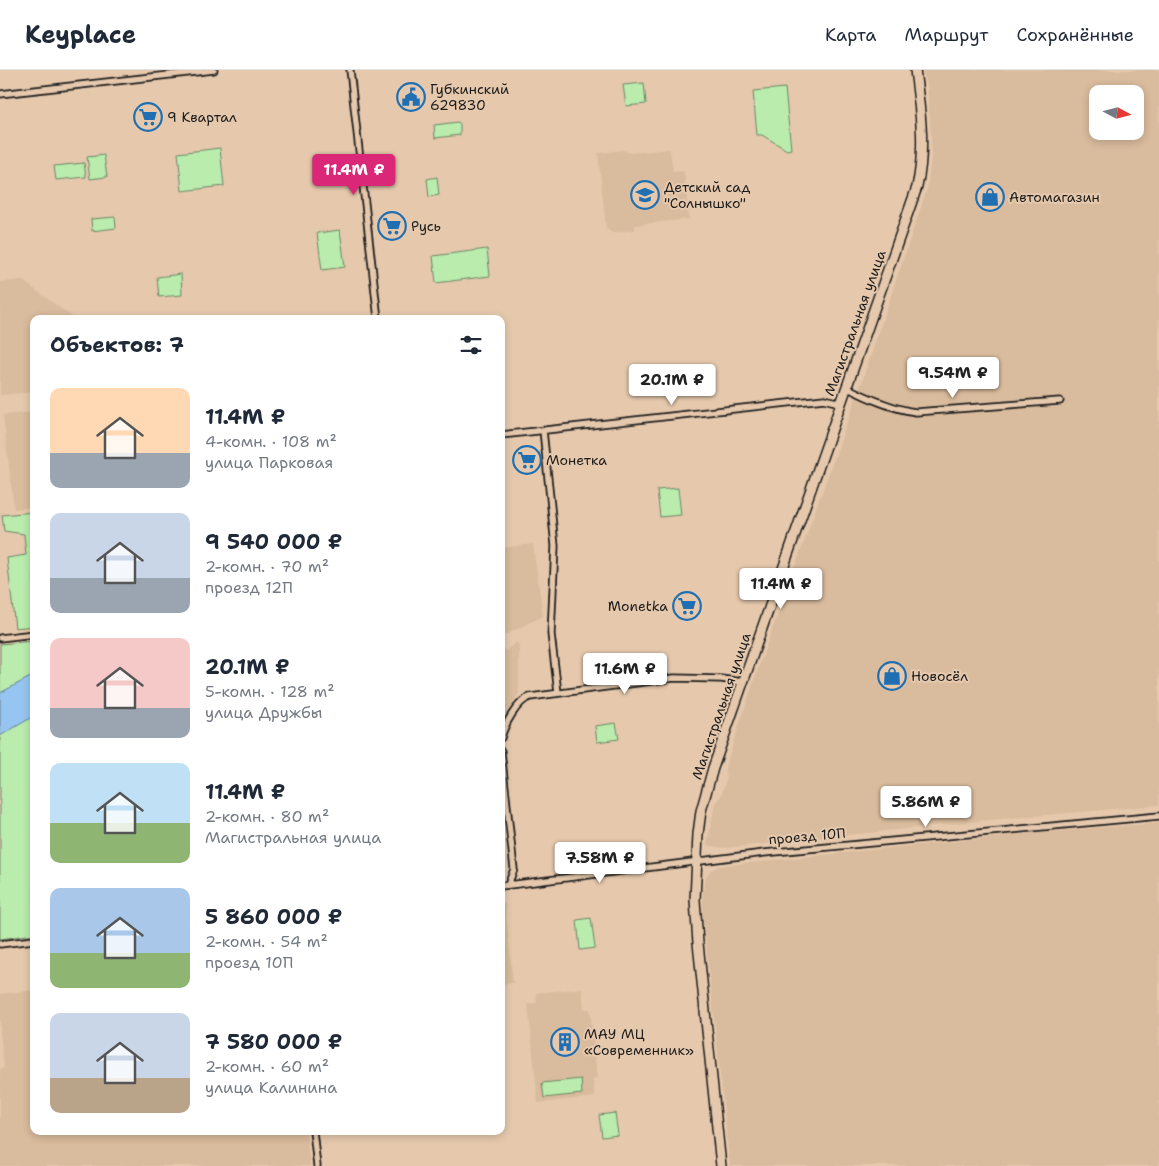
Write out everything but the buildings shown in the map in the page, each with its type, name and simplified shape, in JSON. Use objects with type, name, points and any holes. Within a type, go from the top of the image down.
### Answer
[{"type":"main road","name":"Магистральная улица","points":[[721,1166],[697,936],[695,900],[696,861],[700,819],[707,790],[743,682],[913,200],[920,172],[922,136],[915,70]]},
{"type":"street","points":[[0,94],[214,70]]},
{"type":"street","points":[[350,70],[378,315]]},
{"type":"street","points":[[846,387],[867,397],[916,412],[1060,401]]},
{"type":"street","points":[[505,435],[824,399],[841,404]]},
{"type":"street","points":[[543,430],[555,546],[551,634],[558,693]]},
{"type":"street","points":[[0,638],[30,634]]},
{"type":"street","points":[[505,729],[521,701],[530,697],[682,677],[743,682]]},
{"type":"street","points":[[505,787],[514,869],[508,885]]},
{"type":"street","name":"проезд 10П","points":[[505,885],[764,853],[1159,816]]},
{"type":"street","points":[[0,944],[30,940]]},
{"type":"street","points":[[314,1135],[317,1166]]},
{"type":"shaded area","points":[[922,70],[1159,70],[1159,805],[980,821],[725,848],[707,845],[715,803],[721,796],[726,780],[725,768],[754,680],[861,384],[927,189],[931,157],[927,83]]},
{"type":"shaded area","name":"Детский сад \"Солнышко\"","points":[[670,149],[673,172],[684,171],[689,219],[635,225],[635,230],[612,233],[606,228],[598,153],[624,150],[630,153]]},
{"type":"shaded area","points":[[22,280],[70,315],[30,315],[30,392],[0,395],[0,282]]},
{"type":"shaded area","points":[[30,412],[30,507],[14,509],[3,415]]},
{"type":"shaded area","points":[[533,544],[543,616],[505,635],[505,548]]},
{"type":"shaded area","points":[[516,642],[519,645],[519,693],[505,717],[505,650]]},
{"type":"shaded area","points":[[1159,823],[1159,1166],[730,1166],[703,917],[703,890],[706,877],[711,870],[719,866],[1042,832]]},
{"type":"shaded area","points":[[505,903],[513,983],[505,984]]},
{"type":"shaded area","points":[[582,988],[584,1009],[590,1009],[597,1078],[593,1079],[595,1097],[538,1103],[528,1004],[537,1003],[536,993]]},
{"type":"shaded area","points":[[30,990],[30,1135],[306,1135],[310,1166],[0,1166],[0,1069],[4,1068],[0,1033],[0,994]]},
{"type":"green space","points":[[644,83],[646,104],[626,106],[623,85]]},
{"type":"green space","points":[[785,88],[791,149],[787,150],[762,135],[757,135],[753,91]]},
{"type":"green space","points":[[458,122],[460,124],[460,135],[435,138],[434,125]]},
{"type":"green space","points":[[220,148],[224,186],[182,191],[178,153]]},
{"type":"green space","points":[[104,155],[107,177],[90,179],[87,157]]},
{"type":"green space","points":[[84,163],[86,177],[56,180],[54,166]]},
{"type":"green space","points":[[437,177],[439,195],[429,197],[427,179]]},
{"type":"green space","points":[[115,217],[116,228],[92,231],[91,219]]},
{"type":"green space","points":[[340,230],[345,267],[322,270],[317,233]]},
{"type":"green space","points":[[487,249],[490,276],[436,283],[433,256]]},
{"type":"green space","points":[[181,274],[182,295],[159,297],[157,277]]},
{"type":"green space","points":[[678,488],[681,515],[660,517],[657,490]]},
{"type":"green space","points":[[30,512],[30,626],[15,628],[7,558],[26,555],[24,534],[4,531],[2,515]]},
{"type":"green space","points":[[30,641],[30,935],[0,939],[0,644]]},
{"type":"green space","points":[[616,723],[619,739],[597,742],[595,726]]},
{"type":"green space","points":[[591,918],[595,948],[580,950],[577,920]]},
{"type":"green space","points":[[581,1079],[582,1094],[544,1098],[542,1083]]},
{"type":"green space","points":[[615,1113],[618,1135],[602,1137],[599,1115]]},
{"type":"water","points":[[30,677],[30,718],[0,736],[0,693]]},
{"type":"place","name":"Губкинский 629830","points":[[411,97]]},
{"type":"place","name":"9 Квартал","points":[[148,117]]},
{"type":"place","name":"Детский сад \"Солнышко\"","points":[[645,195]]},
{"type":"place","name":"Автомагазин","points":[[990,197]]},
{"type":"place","name":"Русь","points":[[392,226]]},
{"type":"place","name":"Монетка","points":[[527,460]]},
{"type":"place","name":"Monetka","points":[[687,606]]},
{"type":"place","name":"Новосёл","points":[[892,676]]},
{"type":"place","name":"МАУ МЦ «Современник»","points":[[565,1042]]}]
